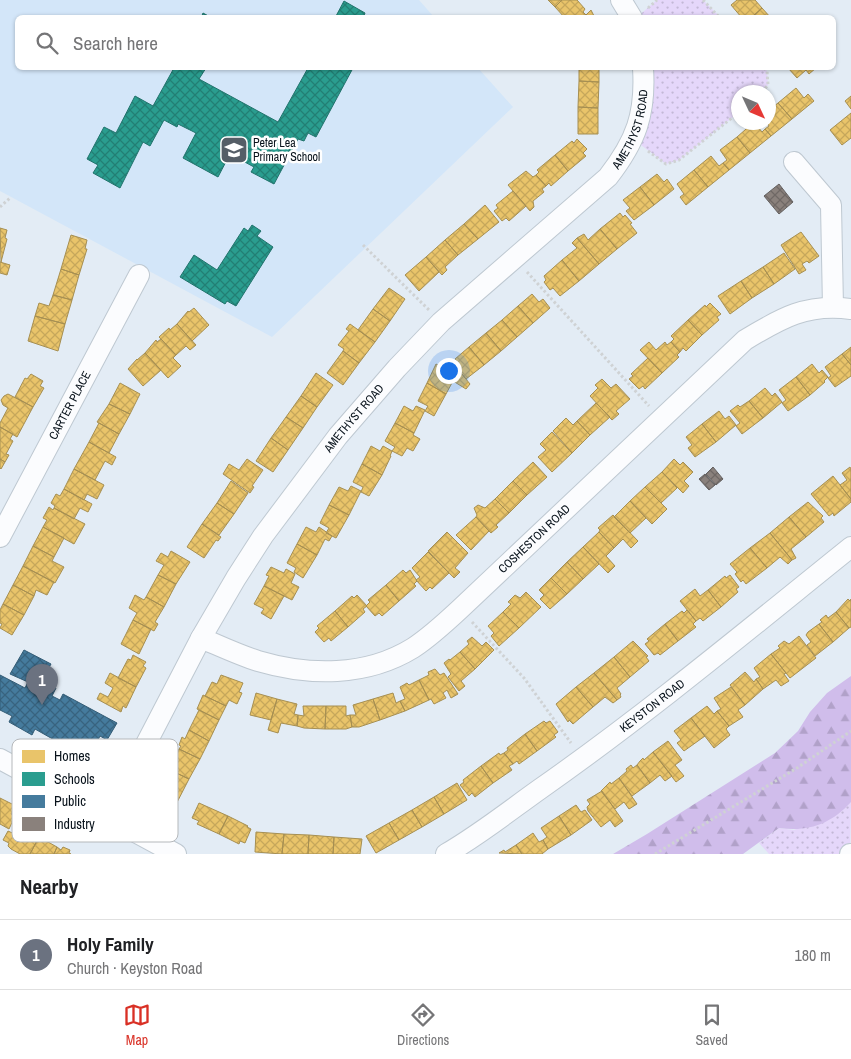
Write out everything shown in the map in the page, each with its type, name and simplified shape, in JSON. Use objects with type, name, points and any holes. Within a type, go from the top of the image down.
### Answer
[{"type":"street","points":[[621,0],[630,15]]},
{"type":"street","name":"AMETHYST ROAD","points":[[149,739],[201,638],[263,536],[338,436],[441,322],[608,177],[633,139],[642,112],[643,70]]},
{"type":"street","name":"COSHESTON ROAD","points":[[201,638],[256,660],[285,668],[320,672],[348,670],[377,664],[412,648],[460,609],[745,340],[779,320],[806,311],[842,308],[831,204],[794,162]]},
{"type":"street","name":"CARTER PLACE","points":[[0,537],[139,275]]},
{"type":"street","name":"KEYSTON ROAD","points":[[446,854],[583,759],[746,632],[851,547]]},
{"type":"street","points":[[0,759],[12,765]]},
{"type":"street","points":[[154,842],[176,854]]},
{"type":"path","points":[[703,0],[717,15]]},
{"type":"path","points":[[767,70],[768,85]]},
{"type":"path","points":[[633,139],[666,164],[679,160],[731,119]]},
{"type":"path","points":[[0,207],[10,198]]},
{"type":"path","points":[[363,245],[441,322]]},
{"type":"path","points":[[515,258],[661,418]]},
{"type":"path","points":[[460,609],[524,678],[583,759]]},
{"type":"path","points":[[655,854],[797,768],[851,731]]},
{"type":"shaded area","name":"Peter Lea Primary School","points":[[0,0],[419,0],[432,15],[15,15],[15,70],[480,70],[513,107],[272,337],[0,191]]},
{"type":"shaded area","points":[[657,0],[703,0],[718,15],[640,15]]},
{"type":"shaded area","points":[[643,70],[767,71],[768,85],[731,85],[731,119],[679,160],[666,164],[633,139]]},
{"type":"shaded area","points":[[851,802],[850,854],[769,854],[759,843],[779,828],[794,830]]},
{"type":"green space","points":[[851,676],[851,802],[836,816],[819,825],[810,827],[800,829],[779,828],[743,854],[613,854],[775,753],[798,731],[810,712],[827,693]]},
{"type":"building: Homes","points":[[548,0],[562,0],[555,7]]},
{"type":"building: Homes","points":[[562,0],[577,0],[585,9],[583,12],[586,15],[562,15],[555,7]]},
{"type":"building: Homes","points":[[737,0],[755,0],[762,8],[754,15],[739,15],[731,5]]},
{"type":"building: Homes","points":[[762,8],[768,15],[754,15]]},
{"type":"building: Homes","points":[[591,10],[594,15],[586,15]]},
{"type":"building: Homes","points":[[579,70],[599,70],[599,82],[579,81]]},
{"type":"building: Homes","points":[[790,70],[806,70],[797,78]]},
{"type":"building: Homes","points":[[579,81],[599,82],[598,108],[578,107]]},
{"type":"building: Homes","points":[[796,88],[804,98],[808,94],[814,101],[792,119],[778,103]]},
{"type":"building: Homes","points":[[851,96],[851,109],[845,101]]},
{"type":"building: Homes","points":[[778,103],[792,119],[771,136],[766,130],[776,130],[776,105]]},
{"type":"building: Homes","points":[[578,107],[598,108],[598,134],[578,134]]},
{"type":"building: Homes","points":[[851,113],[851,138],[842,145],[830,130]]},
{"type":"building: Homes","points":[[745,130],[760,130],[762,132],[766,130],[771,136],[750,153],[737,137]]},
{"type":"building: Homes","points":[[737,137],[750,153],[729,170],[723,163],[727,160],[720,150]]},
{"type":"building: Homes","points":[[577,139],[587,149],[583,153],[586,156],[568,171],[555,155]]},
{"type":"building: Homes","points":[[555,155],[568,171],[551,186],[549,183],[546,186],[536,175],[539,172],[537,170]]},
{"type":"building: Homes","points":[[711,156],[719,166],[723,163],[729,170],[708,187],[694,170]]},
{"type":"building: Homes","points":[[694,170],[708,187],[686,205],[680,197],[684,194],[677,184]]},
{"type":"building: Homes","points":[[526,171],[533,177],[536,175],[546,186],[542,189],[544,192],[533,201],[534,207],[530,211],[508,185]]},
{"type":"building: Homes","points":[[657,174],[664,182],[667,179],[674,189],[654,205],[640,187]]},
{"type":"building: Homes","points":[[640,187],[654,205],[634,220],[626,211],[630,208],[623,200]]},
{"type":"building: Homes","points":[[513,191],[526,206],[509,221],[506,218],[502,221],[494,211],[498,208],[496,205]]},
{"type":"building: Homes","points":[[485,205],[499,222],[478,239],[464,224]]},
{"type":"building: Homes","points":[[620,213],[623,217],[625,215],[632,223],[630,224],[637,233],[617,249],[600,229]]},
{"type":"building: Homes","points":[[464,224],[478,239],[458,255],[445,240]]},
{"type":"building: Homes","points":[[0,228],[7,230],[5,238],[7,239],[1,262]]},
{"type":"building: Homes","points":[[600,229],[617,249],[599,264],[577,238],[584,234],[588,240]]},
{"type":"building: Homes","points":[[801,232],[819,256],[809,263],[807,261],[802,264],[806,270],[799,274],[781,245]]},
{"type":"building: Homes","points":[[71,235],[87,240],[85,249],[87,249],[79,275],[61,269]]},
{"type":"building: Homes","points":[[577,238],[599,264],[579,281],[562,260],[577,248],[572,243]]},
{"type":"building: Homes","points":[[445,240],[458,255],[445,267],[447,270],[442,275],[426,257]]},
{"type":"building: Homes","points":[[784,253],[795,269],[774,284],[763,267]]},
{"type":"building: Homes","points":[[426,257],[439,272],[419,291],[405,275]]},
{"type":"building: Homes","points":[[562,260],[579,281],[560,296],[553,288],[550,290],[544,282],[546,280],[544,276]]},
{"type":"building: Homes","points":[[0,262],[10,265],[7,275],[0,273]]},
{"type":"building: Homes","points":[[763,267],[774,284],[752,298],[741,281]]},
{"type":"building: Homes","points":[[61,269],[79,275],[72,300],[53,295]]},
{"type":"building: Homes","points":[[741,281],[752,298],[730,314],[718,296]]},
{"type":"building: Homes","points":[[389,288],[405,299],[390,321],[373,309]]},
{"type":"building: Homes","points":[[532,294],[539,302],[543,299],[550,308],[533,323],[518,306]]},
{"type":"building: Homes","points":[[53,295],[72,300],[65,324],[35,316],[39,303],[49,306]]},
{"type":"building: Homes","points":[[710,303],[721,314],[717,317],[719,320],[702,335],[688,320]]},
{"type":"building: Homes","points":[[518,306],[533,323],[517,337],[502,320]]},
{"type":"building: Homes","points":[[194,308],[209,325],[192,341],[177,324],[188,311]]},
{"type":"building: Homes","points":[[373,309],[390,321],[375,342],[358,330]]},
{"type":"building: Homes","points":[[35,316],[65,324],[58,351],[28,341]]},
{"type":"building: Homes","points":[[502,320],[517,337],[501,351],[486,333]]},
{"type":"building: Homes","points":[[688,320],[702,335],[686,351],[683,348],[680,352],[671,342],[674,339],[671,336]]},
{"type":"building: Homes","points":[[177,324],[196,345],[190,350],[186,346],[176,355],[159,337]]},
{"type":"building: Homes","points":[[350,324],[375,342],[359,363],[338,345],[349,331],[346,329]]},
{"type":"building: Homes","points":[[486,333],[501,351],[484,365],[469,347]]},
{"type":"building: Homes","points":[[161,339],[176,355],[173,358],[181,366],[168,378],[145,353],[156,340],[157,342]]},
{"type":"building: Homes","points":[[649,342],[656,350],[665,342],[667,345],[671,342],[680,352],[677,355],[679,357],[662,373],[640,350]]},
{"type":"building: Homes","points":[[469,347],[484,365],[466,379],[457,368],[460,365],[455,359]]},
{"type":"building: Homes","points":[[851,347],[851,365],[842,354]]},
{"type":"building: Homes","points":[[343,351],[359,363],[343,385],[327,373]]},
{"type":"building: Homes","points":[[145,353],[161,370],[143,386],[128,369]]},
{"type":"building: Homes","points":[[842,354],[851,365],[851,376],[835,387],[828,378],[831,376],[825,367]]},
{"type":"building: Homes","points":[[648,358],[662,373],[645,389],[643,386],[639,389],[629,379],[633,376],[631,374]]},
{"type":"building: Homes","points":[[436,364],[446,369],[449,365],[457,368],[470,384],[466,389],[453,381],[446,394],[427,383]]},
{"type":"building: Homes","points":[[812,364],[819,373],[822,370],[828,377],[810,395],[796,377]]},
{"type":"building: Homes","points":[[316,373],[333,385],[317,407],[301,396]]},
{"type":"building: Homes","points":[[31,374],[43,381],[40,386],[44,388],[33,407],[15,397],[25,378],[27,379]]},
{"type":"building: Homes","points":[[796,377],[810,395],[788,411],[782,403],[786,400],[779,390]]},
{"type":"building: Homes","points":[[602,379],[611,388],[616,384],[630,399],[616,411],[619,414],[612,420],[590,396],[598,388],[595,385]]},
{"type":"building: Homes","points":[[120,383],[140,394],[130,414],[109,404]]},
{"type":"building: Homes","points":[[427,383],[446,394],[434,416],[425,411],[428,406],[418,401]]},
{"type":"building: Homes","points":[[765,388],[772,396],[775,393],[782,402],[763,418],[749,401]]},
{"type":"building: Homes","points":[[8,394],[33,407],[17,437],[0,427],[0,423],[8,408],[3,405],[1,400]]},
{"type":"building: Homes","points":[[301,396],[317,407],[303,428],[286,417]]},
{"type":"building: Homes","points":[[749,401],[763,418],[742,434],[736,426],[740,423],[730,411],[738,405],[740,407]]},
{"type":"building: Homes","points":[[596,403],[610,417],[590,435],[577,421]]},
{"type":"building: Homes","points":[[109,404],[130,414],[119,434],[97,422]]},
{"type":"building: Homes","points":[[404,406],[413,411],[416,406],[425,410],[414,433],[395,423]]},
{"type":"building: Homes","points":[[719,411],[725,419],[729,416],[736,425],[716,442],[702,424]]},
{"type":"building: Homes","points":[[286,417],[303,428],[288,450],[271,438]]},
{"type":"building: Homes","points":[[566,418],[573,425],[577,421],[590,435],[572,453],[553,431]]},
{"type":"building: Homes","points":[[99,423],[119,434],[109,453],[89,442]]},
{"type":"building: Homes","points":[[395,423],[414,433],[413,435],[420,439],[413,451],[407,448],[402,456],[392,451],[395,447],[385,441]]},
{"type":"building: Homes","points":[[702,424],[716,442],[695,457],[688,448],[692,445],[686,437]]},
{"type":"building: Homes","points":[[0,427],[13,434],[10,439],[13,441],[6,454],[9,455],[5,462],[0,459]]},
{"type":"building: Homes","points":[[552,432],[572,453],[552,472],[538,457],[546,450],[540,444]]},
{"type":"building: Homes","points":[[271,438],[288,450],[273,472],[256,461]]},
{"type":"building: Homes","points":[[89,442],[116,457],[112,465],[105,461],[95,480],[74,469]]},
{"type":"building: Homes","points":[[371,446],[380,451],[383,446],[392,451],[382,475],[362,464]]},
{"type":"building: Homes","points":[[0,459],[5,462],[1,469],[0,468]]},
{"type":"building: Homes","points":[[247,459],[263,470],[252,486],[254,487],[250,493],[223,474],[229,464],[239,470]]},
{"type":"building: Homes","points":[[674,459],[680,465],[683,462],[693,472],[684,481],[689,486],[683,493],[662,472]]},
{"type":"building: Homes","points":[[533,462],[547,477],[527,495],[513,481]]},
{"type":"building: Homes","points":[[362,464],[382,475],[369,496],[361,492],[363,487],[353,482]]},
{"type":"building: Homes","points":[[850,467],[851,499],[840,485],[847,480],[842,473]]},
{"type":"building: Homes","points":[[74,469],[104,485],[97,499],[87,494],[84,500],[64,489]]},
{"type":"building: Homes","points":[[662,472],[677,488],[661,503],[645,487]]},
{"type":"building: Homes","points":[[833,476],[851,499],[851,502],[834,516],[833,513],[829,516],[811,494]]},
{"type":"building: Homes","points":[[231,481],[248,493],[234,514],[217,503]]},
{"type":"building: Homes","points":[[513,481],[527,495],[509,513],[495,499]]},
{"type":"building: Homes","points":[[351,486],[361,491],[349,515],[329,505],[339,487],[348,491]]},
{"type":"building: Homes","points":[[645,487],[667,509],[652,524],[630,501]]},
{"type":"building: Homes","points":[[64,489],[92,504],[88,512],[80,508],[74,519],[54,508],[55,506],[51,503],[56,494],[60,496]]},
{"type":"building: Homes","points":[[495,499],[509,513],[496,525],[498,527],[491,533],[476,517],[474,508],[478,505],[485,508]]},
{"type":"building: Homes","points":[[630,501],[646,518],[630,533],[614,517]]},
{"type":"building: Homes","points":[[808,502],[823,516],[821,518],[824,522],[806,537],[789,517]]},
{"type":"building: Homes","points":[[217,503],[234,514],[219,535],[202,524]]},
{"type":"building: Homes","points":[[329,505],[349,515],[336,538],[326,533],[329,528],[320,523]]},
{"type":"building: Homes","points":[[49,507],[85,524],[74,544],[43,527],[47,520],[43,518]]},
{"type":"building: Homes","points":[[613,515],[638,541],[631,548],[623,539],[614,548],[599,532],[598,528]]},
{"type":"building: Homes","points":[[476,517],[489,531],[471,550],[456,535]]},
{"type":"building: Homes","points":[[789,517],[806,537],[791,549],[796,558],[792,560],[770,533]]},
{"type":"building: Homes","points":[[202,524],[221,537],[218,541],[216,540],[204,558],[187,547]]},
{"type":"building: Homes","points":[[43,527],[64,538],[54,557],[33,546]]},
{"type":"building: Homes","points":[[306,527],[316,532],[319,527],[332,536],[329,541],[325,539],[317,555],[297,544]]},
{"type":"building: Homes","points":[[447,532],[468,553],[455,568],[460,572],[454,578],[428,551]]},
{"type":"building: Homes","points":[[599,532],[614,548],[606,556],[615,566],[608,573],[583,547]]},
{"type":"building: Homes","points":[[770,533],[792,560],[788,564],[780,557],[767,568],[750,548]]},
{"type":"building: Homes","points":[[297,544],[317,555],[303,578],[294,572],[296,568],[287,563]]},
{"type":"building: Homes","points":[[33,546],[54,557],[52,561],[64,567],[55,583],[23,566]]},
{"type":"building: Homes","points":[[583,547],[599,564],[583,579],[567,562]]},
{"type":"building: Homes","points":[[750,548],[767,568],[746,584],[743,580],[741,582],[735,574],[737,572],[730,564]]},
{"type":"building: Homes","points":[[171,551],[190,562],[176,584],[158,575],[164,565],[156,561],[161,553],[168,557]]},
{"type":"building: Homes","points":[[428,552],[449,573],[432,589],[430,587],[426,591],[416,580],[420,577],[412,568]]},
{"type":"building: Homes","points":[[567,562],[583,579],[567,594],[551,578]]},
{"type":"building: Homes","points":[[23,566],[54,582],[47,595],[36,590],[34,596],[13,585]]},
{"type":"building: Homes","points":[[271,567],[284,573],[286,569],[295,574],[291,583],[299,587],[292,600],[264,586],[269,576],[266,575]]},
{"type":"building: Homes","points":[[403,570],[406,573],[410,570],[417,581],[414,584],[416,586],[399,601],[386,585]]},
{"type":"building: Homes","points":[[158,575],[176,584],[164,607],[146,597]]},
{"type":"building: Homes","points":[[730,575],[739,587],[736,589],[738,592],[721,607],[708,590],[725,576],[726,578]]},
{"type":"building: Homes","points":[[551,578],[567,594],[550,609],[540,599],[544,595],[539,590]]},
{"type":"building: Homes","points":[[13,585],[34,596],[24,615],[3,604]]},
{"type":"building: Homes","points":[[386,585],[399,601],[382,616],[379,613],[375,616],[366,606],[370,602],[368,600]]},
{"type":"building: Homes","points":[[264,586],[284,596],[271,619],[261,613],[264,609],[254,604]]},
{"type":"building: Homes","points":[[695,589],[700,596],[708,590],[721,607],[703,621],[700,618],[696,621],[680,601]]},
{"type":"building: Homes","points":[[526,592],[541,607],[519,628],[503,612],[511,604],[508,602],[515,595],[520,598]]},
{"type":"building: Homes","points":[[135,595],[144,600],[146,597],[164,607],[155,622],[158,624],[154,631],[133,620],[137,613],[129,608]]},
{"type":"building: Homes","points":[[357,595],[367,606],[363,609],[365,612],[348,627],[335,611],[352,596],[354,598]]},
{"type":"building: Homes","points":[[848,599],[850,601],[851,599],[851,627],[849,628],[836,612]]},
{"type":"building: Homes","points":[[3,604],[24,615],[12,635],[0,628],[2,624],[0,623],[0,610]]},
{"type":"building: Homes","points":[[687,610],[696,621],[693,624],[696,627],[678,641],[665,624],[682,611],[684,613]]},
{"type":"building: Homes","points":[[335,611],[348,627],[331,641],[329,638],[324,642],[315,632],[319,628],[317,626]]},
{"type":"building: Homes","points":[[503,612],[519,628],[499,646],[491,636],[494,633],[488,626]]},
{"type":"building: Homes","points":[[836,612],[849,628],[833,642],[819,624],[822,622],[820,620],[826,615],[828,618]]},
{"type":"building: Homes","points":[[133,620],[151,629],[139,654],[121,644]]},
{"type":"building: Homes","points":[[665,624],[678,641],[660,655],[658,653],[654,655],[645,644],[649,641],[647,639]]},
{"type":"building: Homes","points":[[819,624],[833,642],[815,656],[807,645],[811,642],[806,635]]},
{"type":"building: Homes","points":[[799,636],[816,658],[790,678],[771,654],[780,648],[778,646],[784,641],[789,644]]},
{"type":"building: Homes","points":[[472,637],[482,646],[486,642],[494,650],[475,669],[460,652],[469,644],[467,641]]},
{"type":"building: Homes","points":[[633,641],[648,656],[646,657],[649,661],[630,677],[614,657]]},
{"type":"building: Homes","points":[[460,652],[475,669],[461,681],[465,686],[459,691],[448,677],[451,674],[444,663]]},
{"type":"building: Homes","points":[[771,654],[786,673],[784,674],[789,681],[781,686],[776,680],[763,689],[756,679],[760,677],[754,668]]},
{"type":"building: Homes","points":[[133,655],[146,662],[143,666],[146,668],[136,687],[118,678],[128,659],[131,660]]},
{"type":"building: Homes","points":[[614,657],[630,677],[617,688],[621,697],[617,700],[594,673]]},
{"type":"building: Homes","points":[[435,669],[440,675],[444,673],[458,694],[451,698],[447,690],[443,693],[446,698],[434,704],[431,699],[429,700],[419,680],[429,675],[428,672]]},
{"type":"building: Homes","points":[[745,672],[754,682],[756,679],[763,689],[745,705],[730,685]]},
{"type":"building: Homes","points":[[110,673],[136,687],[126,708],[123,706],[121,712],[97,699],[100,693],[108,697],[113,688],[105,683]]},
{"type":"building: Homes","points":[[594,673],[617,700],[613,703],[605,697],[593,707],[576,687]]},
{"type":"building: Homes","points":[[221,675],[243,683],[239,692],[242,693],[237,704],[229,700],[226,706],[205,696],[212,682],[217,684]]},
{"type":"building: Homes","points":[[419,680],[429,700],[405,711],[400,701],[405,699],[400,687]]},
{"type":"building: Homes","points":[[576,687],[593,707],[573,724],[569,720],[568,722],[556,704]]},
{"type":"building: Homes","points":[[731,687],[745,705],[738,710],[743,717],[729,726],[717,711],[721,709],[714,698]]},
{"type":"building: Homes","points":[[256,693],[277,699],[271,720],[250,715]]},
{"type":"building: Homes","points":[[393,693],[396,703],[400,701],[405,711],[380,720],[373,699]]},
{"type":"building: Homes","points":[[203,695],[226,706],[219,720],[197,709]]},
{"type":"building: Homes","points":[[277,699],[297,704],[294,714],[298,715],[297,726],[281,723],[278,733],[268,730]]},
{"type":"building: Homes","points":[[373,699],[380,720],[359,727],[352,727],[350,715],[356,715],[353,705]]},
{"type":"building: Homes","points":[[303,706],[326,706],[325,729],[297,726],[298,715],[304,716]]},
{"type":"building: Homes","points":[[326,706],[346,706],[346,716],[350,715],[352,727],[346,729],[325,729]]},
{"type":"building: Homes","points":[[707,706],[714,714],[717,711],[729,726],[726,729],[730,735],[714,748],[691,718]]},
{"type":"building: Homes","points":[[199,710],[219,720],[209,741],[189,730]]},
{"type":"building: Homes","points":[[691,718],[705,736],[684,751],[677,743],[681,740],[674,731]]},
{"type":"building: Homes","points":[[544,721],[546,723],[550,721],[558,732],[554,735],[556,737],[537,751],[525,734]]},
{"type":"building: Homes","points":[[189,730],[209,741],[200,759],[179,749],[182,737],[185,739]]},
{"type":"building: Homes","points":[[525,734],[537,751],[519,764],[517,761],[513,764],[504,753],[508,750],[507,748]]},
{"type":"building: Homes","points":[[668,741],[682,760],[675,765],[684,776],[676,782],[653,752]]},
{"type":"building: Homes","points":[[179,749],[200,759],[189,779],[178,774]]},
{"type":"building: Homes","points":[[653,752],[672,776],[665,781],[660,775],[650,783],[637,765],[643,758],[644,760]]},
{"type":"building: Homes","points":[[499,753],[500,755],[504,753],[513,764],[509,766],[512,770],[493,783],[481,766]]},
{"type":"building: Homes","points":[[631,765],[633,768],[637,765],[650,783],[632,796],[619,778]]},
{"type":"building: Homes","points":[[481,766],[493,783],[475,797],[472,793],[469,796],[460,785],[464,782],[463,780]]},
{"type":"building: Homes","points":[[178,774],[189,779],[178,800]]},
{"type":"building: Homes","points":[[619,778],[637,804],[629,809],[624,802],[615,809],[601,791],[610,782],[611,784]]},
{"type":"building: Homes","points":[[457,783],[467,800],[444,814],[434,797]]},
{"type":"building: Homes","points":[[602,791],[623,821],[615,827],[610,820],[601,827],[588,811],[587,807],[590,804],[587,800]]},
{"type":"building: Homes","points":[[434,797],[444,814],[422,827],[412,810]]},
{"type":"building: Homes","points":[[0,798],[12,804],[12,822],[9,829],[0,824]]},
{"type":"building: Homes","points":[[199,803],[228,816],[219,834],[197,824],[199,821],[192,818]]},
{"type":"building: Homes","points":[[576,805],[581,812],[585,810],[592,820],[571,835],[559,816]]},
{"type":"building: Homes","points":[[412,810],[422,827],[399,840],[389,823]]},
{"type":"building: Homes","points":[[228,816],[251,829],[245,843],[240,841],[239,844],[219,834]]},
{"type":"building: Homes","points":[[559,816],[571,835],[548,849],[543,840],[547,837],[541,828]]},
{"type":"building: Homes","points":[[389,823],[399,840],[376,853],[366,836]]},
{"type":"building: Homes","points":[[8,831],[12,833],[12,842],[36,842],[30,854],[20,854],[8,846],[9,843],[3,840]]},
{"type":"building: Homes","points":[[256,832],[284,834],[282,854],[255,852]]},
{"type":"building: Homes","points":[[533,833],[539,842],[543,840],[548,849],[542,854],[522,854],[516,845]]},
{"type":"building: Homes","points":[[284,834],[309,835],[308,854],[282,854]]},
{"type":"building: Homes","points":[[309,835],[334,837],[333,854],[308,854]]},
{"type":"building: Homes","points":[[334,837],[362,839],[360,854],[333,854]]},
{"type":"building: Homes","points":[[36,842],[48,842],[57,847],[54,854],[30,854]]},
{"type":"building: Homes","points":[[516,845],[522,854],[499,853],[504,850],[505,852]]},
{"type":"building: Homes","points":[[57,847],[61,850],[63,847],[70,850],[69,853],[71,854],[54,854]]},
{"type":"building: Schools","points":[[344,1],[365,13],[364,15],[337,15]]},
{"type":"building: Schools","points":[[173,70],[205,70],[199,79],[278,122],[307,70],[352,70],[316,137],[308,133],[304,141],[298,139],[274,184],[251,172],[254,167],[230,154],[218,177],[183,158],[196,133],[178,124],[177,127],[164,120],[150,146],[143,142],[120,188],[93,173],[98,165],[87,159],[104,127],[116,133],[135,96],[153,106]]},
{"type":"building: Schools","points":[[252,225],[261,231],[257,236],[273,247],[236,306],[227,301],[225,304],[180,277],[194,255],[217,270],[244,228],[248,231]]},
{"type":"building: Public","points":[[24,650],[51,664],[43,678],[50,681],[48,684],[56,688],[52,696],[60,700],[63,694],[117,723],[108,739],[100,736],[98,739],[53,739],[35,729],[32,735],[9,722],[12,716],[0,710],[0,675],[25,688],[28,682],[10,674]]},
{"type":"building: Industry","points":[[779,184],[793,202],[779,214],[764,196]]},
{"type":"building: Industry","points":[[713,467],[723,479],[716,485],[706,474]]},
{"type":"building: Industry","points":[[705,474],[715,485],[709,490],[699,479]]},
{"type":"place","name":"Peter Lea Primary School","points":[[234,150]]},
{"type":"place","name":"Holy Family","points":[[42,705]]}]
